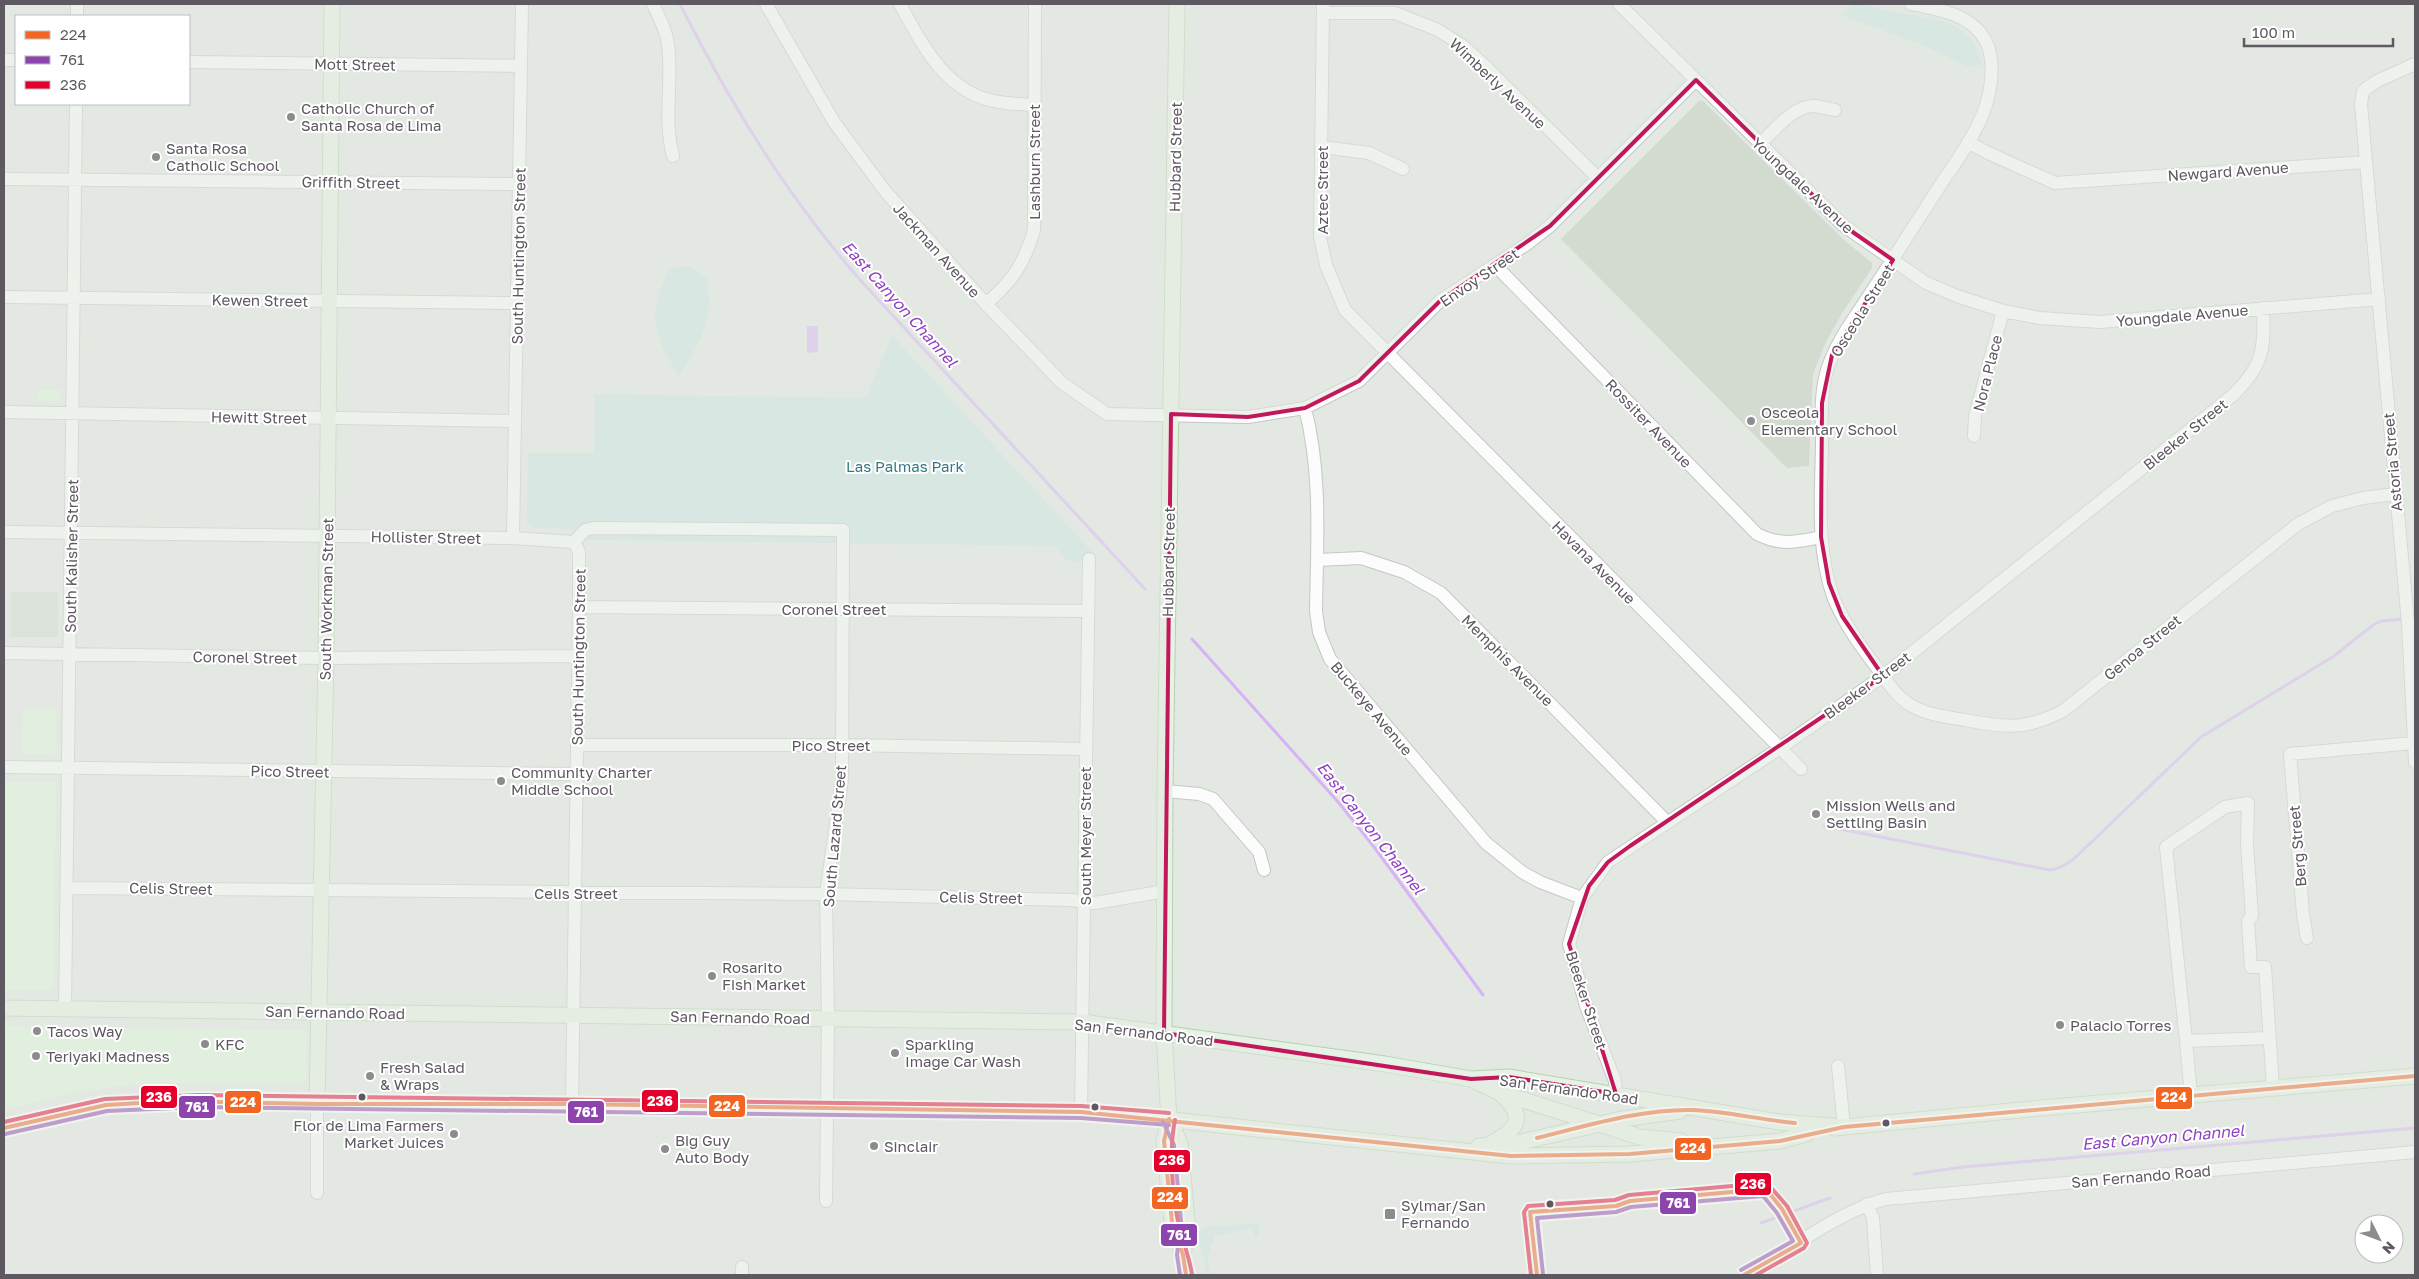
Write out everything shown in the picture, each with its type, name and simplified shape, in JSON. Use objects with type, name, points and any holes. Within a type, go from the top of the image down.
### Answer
[{"type":"main road","name":"South Workman Street","points":[[317,1104],[326,658],[332,4]]},
{"type":"main road","name":"Hubbard Street","points":[[1177,4],[1165,790],[1164,1033],[1169,1120],[1164,1141],[1172,1223],[1183,1255]]},
{"type":"main road","name":"San Fernando Road","points":[[4,1008],[1082,1022],[1385,1064],[1471,1079],[1509,1077],[1779,1122],[1844,1126]]},
{"type":"main road","name":"San Fernando Road","points":[[1471,1079],[1498,1092],[1597,1124],[1640,1137],[1672,1142],[1806,1134],[1844,1126],[2415,1076]]},
{"type":"main road","points":[[1488,1145],[1506,1136],[1516,1124],[1518,1116],[1509,1101],[1498,1092]]},
{"type":"main road","points":[[4,1128],[91,1108],[124,1104],[198,1101],[317,1104],[827,1107],[1081,1112],[1510,1156],[1630,1154],[1780,1141],[1806,1134]]},
{"type":"main road","points":[[1450,1150],[1512,1144],[1654,1113],[1711,1111]]},
{"type":"main road","name":"Hubbard Street","points":[[1169,1120],[1180,1143],[1187,1221],[1183,1255]]},
{"type":"main road","points":[[1183,1255],[1186,1275]]},
{"type":"street","name":"South Huntington Street","points":[[512,538],[522,4]]},
{"type":"street","points":[[653,4],[665,29],[668,45],[668,137],[673,156]]},
{"type":"street","name":"Jackman Avenue","points":[[766,4],[839,130],[885,192],[986,304],[1062,383],[1095,408],[1107,414],[1171,414]]},
{"type":"street","points":[[900,4],[931,59],[949,79],[976,96],[998,102],[1034,105]]},
{"type":"street","name":"Lashburn Street","points":[[986,304],[1016,274],[1027,254],[1034,230],[1035,4]]},
{"type":"street","name":"Youngdale Avenue","points":[[1619,4],[1844,226],[1926,283],[1957,296],[2003,311],[2040,318],[2100,322],[2379,299]]},
{"type":"street","name":"Osceola Street","points":[[1883,676],[1856,640],[1842,616],[1829,583],[1821,537],[1824,379],[1832,354],[1848,327],[1968,142],[1989,95],[1993,69],[1989,47],[1978,30],[1961,17],[1945,10],[1911,4]]},
{"type":"street","name":"Aztec Street","points":[[1323,9],[1320,237],[1326,265],[1345,310],[1387,355]]},
{"type":"street","name":"Wimberly Avenue","points":[[1323,9],[1395,13],[1438,30],[1463,46],[1487,68],[1598,178]]},
{"type":"street","name":"Mott Street","points":[[190,62],[521,66]]},
{"type":"street","points":[[2366,162],[2362,104],[2363,91],[2377,81],[2415,64]]},
{"type":"street","name":"Envoy Street","points":[[1171,414],[1248,417],[1305,408],[1350,387],[1387,355],[1441,300],[1539,235],[1696,80]]},
{"type":"street","name":"South Kalisher Street","points":[[65,1009],[76,105]]},
{"type":"street","points":[[1760,144],[1782,122],[1798,111],[1813,106],[1834,110]]},
{"type":"street","name":"Newgard Avenue","points":[[1968,142],[2055,183],[2366,162]]},
{"type":"street","points":[[1322,147],[1369,153],[1403,169]]},
{"type":"street","name":"Astoria Street","points":[[2366,162],[2395,494],[2411,623],[2415,762]]},
{"type":"street","name":"Griffith Street","points":[[4,179],[519,184]]},
{"type":"street","name":"Rossiter Avenue","points":[[1495,265],[1757,534],[1771,541],[1786,543],[1821,537]]},
{"type":"street","name":"Kewen Street","points":[[4,296],[517,303]]},
{"type":"street","name":"Bleeker Street","points":[[1616,1094],[1615,1081],[1586,1006],[1569,944],[1582,898],[1608,862],[1780,748],[1883,676],[2232,396],[2250,379],[2261,358],[2264,337],[2263,308]]},
{"type":"street","name":"Nora Place","points":[[1974,436],[1975,416],[2003,311]]},
{"type":"street","name":"Havana Avenue","points":[[1387,355],[1801,769]]},
{"type":"street","name":"Buckeye Avenue","points":[[1305,408],[1314,451],[1317,560],[1316,611],[1319,632],[1330,659],[1486,843],[1522,872],[1540,882],[1582,898]]},
{"type":"street","name":"Hewitt Street","points":[[4,412],[515,421]]},
{"type":"street","name":"Genoa Street","points":[[1883,676],[1901,698],[1914,707],[1929,713],[2001,727],[2023,727],[2044,721],[2063,711],[2298,524],[2332,506],[2364,498],[2395,494]]},
{"type":"street","name":"South Lazard Street","points":[[574,542],[585,530],[594,528],[843,530],[842,780],[826,894],[828,1018],[826,1201]]},
{"type":"street","name":"Hollister Street","points":[[4,532],[512,538],[574,542]]},
{"type":"street","name":"South Huntington Street","points":[[572,1104],[579,607],[579,552],[574,542]]},
{"type":"street","name":"Memphis Avenue","points":[[1317,560],[1361,558],[1404,572],[1441,593],[1667,822]]},
{"type":"street","name":"South Meyer Street","points":[[1081,1112],[1089,559]]},
{"type":"street","name":"Coronel Street","points":[[579,607],[1088,612]]},
{"type":"street","name":"Coronel Street","points":[[4,654],[326,658],[577,656]]},
{"type":"street","name":"Berg Street","points":[[2307,938],[2303,914],[2290,754],[2413,743]]},
{"type":"street","name":"Pico Street","points":[[577,745],[841,744],[1086,749]]},
{"type":"street","name":"Pico Street","points":[[4,768],[576,774]]},
{"type":"street","points":[[1165,790],[1199,794],[1212,799],[1259,852],[1264,870]]},
{"type":"street","points":[[2191,1095],[2166,847],[2225,807],[2248,803],[2247,844],[2252,916],[2248,922],[2251,967],[2265,967],[2273,1088]]},
{"type":"street","name":"Celis Street","points":[[67,888],[826,894],[1085,901],[1095,903],[1165,891]]},
{"type":"street","points":[[2186,1041],[2270,1038]]},
{"type":"street","points":[[1838,1066],[1844,1126]]},
{"type":"street","name":"South Workman Street","points":[[317,1104],[317,1193]]},
{"type":"street","name":"San Fernando Road","points":[[1744,1275],[1867,1204],[1886,1199],[2415,1152]]},
{"type":"street","points":[[1867,1204],[1872,1218],[1877,1275]]},
{"type":"highlighted area","points":[[1696,80],[1844,226],[1893,260],[1832,355],[1822,403],[1821,537],[1829,583],[1842,616],[1883,676],[1630,846],[1608,862],[1589,886],[1569,944],[1616,1094],[1509,1077],[1471,1079],[1164,1033],[1171,414],[1248,417],[1305,408],[1359,381],[1441,300],[1550,226]]},
{"type":"shaded area","points":[[1699,101],[1703,101],[1842,238],[1872,263],[1872,268],[1841,315],[1825,344],[1813,374],[1809,466],[1787,468],[1561,239]]},
{"type":"shaded area","points":[[807,326],[818,326],[818,352],[807,353]]},
{"type":"shaded area","points":[[38,389],[60,390],[60,401],[37,401]]},
{"type":"shaded area","points":[[11,592],[58,592],[58,637],[11,637]]},
{"type":"shaded area","points":[[23,709],[57,709],[56,755],[22,754]]},
{"type":"shaded area","points":[[4,781],[56,782],[53,990],[4,990]]},
{"type":"shaded area","points":[[4,1026],[307,1030],[306,1079],[301,1084],[161,1083],[118,1086],[87,1090],[4,1110]]},
{"type":"green space","points":[[1853,4],[1950,24],[1971,38],[1978,50],[1982,65],[1969,67],[1922,45],[1840,15]]},
{"type":"green space","points":[[690,266],[707,278],[709,308],[704,330],[694,352],[679,376],[658,335],[655,311],[657,298],[670,268]]},
{"type":"green space","name":"Las Palmas Park","points":[[892,335],[1095,555],[1076,563],[1066,560],[1054,546],[591,540],[573,529],[534,528],[527,524],[528,453],[594,453],[595,394],[866,398]]},
{"type":"green space","points":[[1260,1223],[1258,1236],[1255,1237],[1253,1229],[1214,1236],[1214,1241],[1210,1245],[1211,1253],[1207,1254],[1210,1274],[1207,1275],[1198,1233],[1203,1227]]},
{"type":"waterway","name":"East Canyon Channel","points":[[680,4],[719,78],[762,149],[809,217],[835,250],[862,282],[1145,589]]},
{"type":"waterway","points":[[1824,826],[2050,870],[2058,868],[2078,855],[2201,737],[2334,656],[2373,625],[2381,621],[2404,619]]},
{"type":"waterway","name":"East Canyon Channel","points":[[1192,639],[1339,803],[1374,847],[1483,995]]},
{"type":"waterway","name":"East Canyon Channel","points":[[1914,1174],[1963,1167],[2415,1128]]},
{"type":"waterway","name":"East Canyon Channel","points":[[1761,1223],[1830,1198]]},
{"type":"transit line","name":"224","points":[[4,1128],[106,1105],[173,1101],[317,1104],[572,1104],[1081,1112],[1511,1156],[1630,1154],[1780,1141],[1844,1127],[2415,1076]]},
{"type":"transit line","name":"236","points":[[4,1122],[105,1099],[198,1095],[1081,1106],[1169,1113]]},
{"type":"transit line","name":"761","points":[[5,1134],[107,1111],[198,1107],[1081,1118],[1169,1125]]},
{"type":"transit line","name":"224","points":[[1537,1138],[1633,1115],[1672,1110],[1718,1112],[1795,1123]]},
{"type":"transit line","name":"224","points":[[1169,1119],[1164,1141],[1172,1223],[1183,1255],[1186,1275]]},
{"type":"transit line","name":"236","points":[[1175,1120],[1172,1157],[1174,1197],[1178,1221],[1192,1274]]},
{"type":"transit line","name":"761","points":[[1163,1122],[1174,1145],[1181,1221],[1177,1255],[1180,1275]]},
{"type":"transit line","name":"236","points":[[1531,1275],[1524,1212],[1528,1206],[1615,1200],[1629,1195],[1767,1183],[1787,1206],[1807,1243],[1804,1248],[1756,1275]]},
{"type":"transit line","name":"224","points":[[1537,1275],[1530,1212],[1616,1206],[1630,1201],[1766,1189],[1782,1209],[1801,1243],[1744,1275]]},
{"type":"transit line","name":"761","points":[[1543,1274],[1537,1218],[1616,1212],[1631,1207],[1763,1196],[1777,1213],[1793,1241],[1741,1270]]},
{"type":"place","name":"Catholic Church of Santa Rosa de Lima","points":[[291,117]]},
{"type":"place","name":"Santa Rosa Catholic School","points":[[156,157]]},
{"type":"place","name":"Osceola Elementary School","points":[[1751,421]]},
{"type":"place","name":"Community Charter Middle School","points":[[501,781]]},
{"type":"place","name":"Mission Wells and Settling Basin","points":[[1816,814]]},
{"type":"place","name":"Rosarito Fish Market","points":[[712,976]]},
{"type":"place","name":"Palacio Torres","points":[[2060,1025]]},
{"type":"place","name":"Tacos Way","points":[[37,1031]]},
{"type":"place","name":"KFC","points":[[205,1044]]},
{"type":"place","name":"Sparkling Image Car Wash","points":[[895,1053]]},
{"type":"place","name":"Teriyaki Madness","points":[[36,1056]]},
{"type":"place","name":"Fresh Salad & Wraps","points":[[370,1076]]},
{"type":"place","name":"Flor de Lima Farmers Market Juices","points":[[454,1134]]},
{"type":"place","name":"Sinclair","points":[[874,1146]]},
{"type":"place","name":"Big Guy Auto Body","points":[[665,1149]]},
{"type":"place","name":"Sylmar/San Fernando","points":[[1390,1214]]}]
